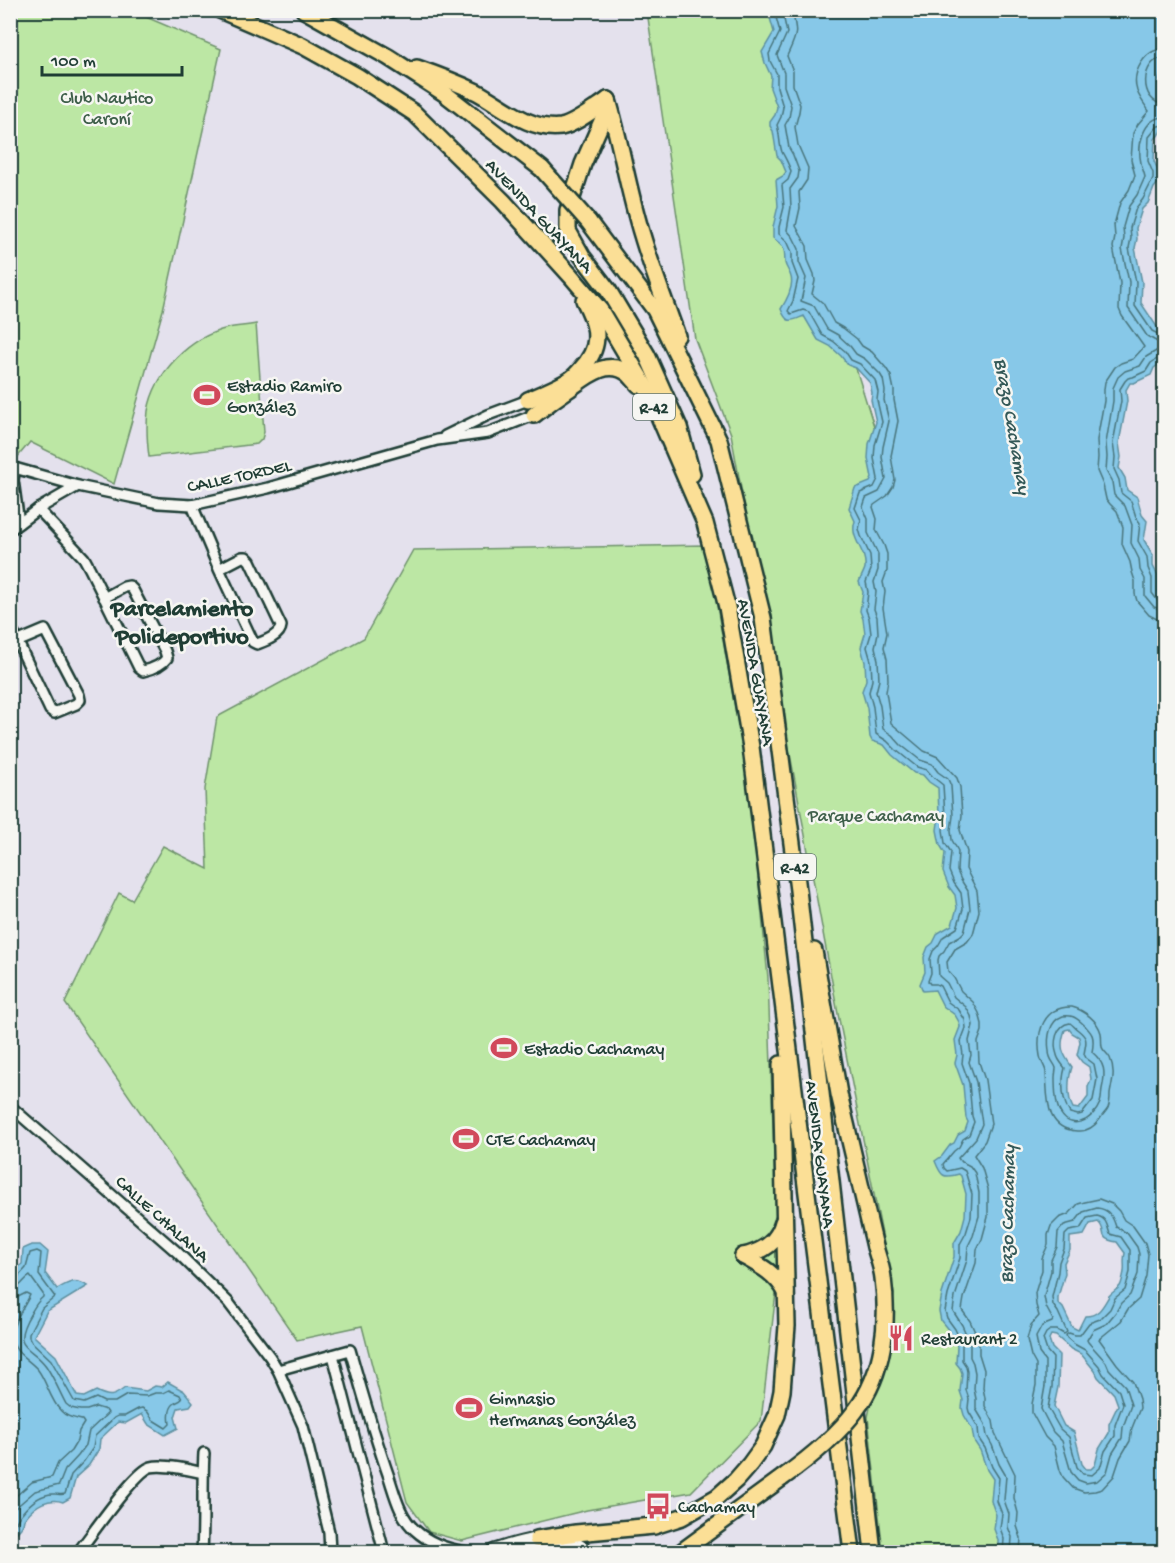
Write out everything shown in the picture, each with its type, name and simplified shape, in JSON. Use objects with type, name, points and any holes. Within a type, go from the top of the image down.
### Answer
[{"type":"main road","name":"AVENIDA GUAYANA","points":[[220,10],[303,46],[357,76],[414,113],[503,201],[600,310],[648,391],[705,523],[727,607],[751,747],[852,1552]]},
{"type":"main road","name":"AVENIDA GUAYANA","points":[[304,10],[388,57],[444,93],[542,169],[588,221],[655,310],[719,440],[763,618],[798,890],[873,1552]]},
{"type":"main road","points":[[388,57],[477,93],[520,119],[542,126],[562,127],[588,114],[608,99]]},
{"type":"main road","points":[[608,99],[642,235],[684,357],[719,440]]},
{"type":"main road","points":[[608,99],[602,121],[583,164],[568,210],[568,231],[582,256],[620,308],[647,355],[679,427],[705,523]]},
{"type":"main road","points":[[528,400],[571,379],[591,357],[596,343],[596,329],[592,316],[571,276]]},
{"type":"main road","points":[[534,415],[594,370],[618,368],[639,385],[660,423]]},
{"type":"main road","points":[[681,1552],[806,1460],[848,1420],[870,1389],[879,1365],[884,1338],[883,1277],[838,1094],[812,938],[798,890]]},
{"type":"main road","points":[[492,1552],[537,1539],[654,1526],[682,1517],[717,1497],[736,1480],[763,1446],[777,1415],[782,1391],[787,1326],[781,992]]},
{"type":"main road","points":[[785,1217],[782,1229],[767,1248],[743,1256],[771,1273],[780,1281],[786,1292]]},
{"type":"main road","points":[[537,1539],[560,1540],[575,1544],[587,1552]]},
{"type":"street","name":"CALLE TORDEL","points":[[437,440],[488,415],[528,400]]},
{"type":"street","name":"CALLE TORDEL","points":[[13,468],[78,486],[159,503],[192,505],[268,488],[437,440],[488,433],[534,415]]},
{"type":"street","points":[[13,468],[19,523]]},
{"type":"street","points":[[10,530],[38,509],[78,486]]},
{"type":"street","points":[[192,505],[219,569],[253,642],[261,643],[281,631],[281,626],[250,561],[242,557],[219,569]]},
{"type":"street","points":[[38,509],[84,558],[90,569],[104,598],[139,668],[143,671],[150,670],[164,662],[167,658],[165,651],[133,590],[129,586],[124,587],[104,598]]},
{"type":"street","points":[[10,626],[50,710],[54,714],[76,704],[80,700],[79,695],[45,630],[19,641]]},
{"type":"street","name":"CALLE CHALANA","points":[[10,1106],[177,1252],[228,1302],[270,1357],[303,1426],[328,1532],[330,1552]]},
{"type":"street","points":[[278,1370],[350,1350],[381,1454],[404,1516],[414,1530],[429,1540],[448,1549],[465,1552]]},
{"type":"street","points":[[333,1355],[384,1552]]},
{"type":"street","points":[[202,1552],[204,1453]]},
{"type":"street","points":[[78,1552],[141,1472],[150,1467],[159,1466],[203,1473]]},
{"type":"green space","name":"Club Nautico Caroní","points":[[11,11],[132,11],[221,49],[163,310],[114,484],[30,442],[11,465]]},
{"type":"green space","name":"Parque Cachamay","points":[[647,11],[799,11],[806,209],[888,471],[946,786],[1050,1552],[883,1552],[868,1417],[894,1294],[838,1014],[731,434],[695,339]]},
{"type":"green space","name":"Estadio Ramiro González","points":[[256,324],[264,432],[262,439],[257,444],[149,457],[148,411],[158,383],[166,370],[176,358],[200,339],[228,328]]},
{"type":"green space","name":"CTE Cachamay","points":[[706,545],[750,791],[768,978],[778,1275],[761,1421],[691,1492],[587,1510],[462,1541],[429,1532],[407,1502],[362,1326],[297,1340],[65,1003],[119,893],[132,900],[163,846],[208,869],[205,789],[217,717],[364,638],[413,550]]},
{"type":"water","name":"Brazo Cachamay","points":[[768,11],[1164,11],[1164,62],[1158,83],[1164,95],[1165,114],[1161,130],[1155,139],[1154,161],[1159,172],[1159,182],[1148,203],[1142,209],[1136,228],[1135,248],[1142,282],[1141,303],[1157,327],[1163,330],[1164,361],[1154,368],[1151,375],[1130,383],[1126,390],[1127,401],[1119,443],[1121,457],[1119,468],[1125,478],[1127,490],[1137,497],[1142,515],[1147,521],[1144,540],[1153,555],[1153,566],[1158,576],[1158,591],[1164,600],[1164,1552],[998,1552],[998,1540],[994,1529],[996,1515],[991,1501],[993,1479],[964,1415],[960,1391],[962,1373],[956,1363],[957,1346],[941,1321],[939,1311],[954,1257],[954,1243],[961,1231],[965,1216],[966,1194],[961,1176],[959,1174],[943,1175],[935,1161],[954,1143],[958,1135],[965,1131],[968,1122],[963,1085],[955,1063],[957,1055],[955,1040],[960,1027],[959,1022],[955,1015],[943,1006],[935,990],[923,991],[920,984],[925,972],[924,957],[928,947],[938,933],[952,925],[957,908],[955,895],[943,872],[945,853],[940,845],[937,830],[938,788],[923,775],[914,773],[892,755],[884,745],[872,741],[870,737],[867,708],[862,691],[866,680],[861,647],[865,634],[860,611],[863,592],[859,582],[865,562],[854,533],[855,521],[849,508],[855,488],[870,482],[872,478],[868,458],[869,444],[876,422],[870,383],[830,346],[818,340],[804,316],[787,320],[781,309],[789,294],[792,281],[785,263],[784,249],[773,238],[773,227],[778,206],[776,180],[786,172],[777,156],[770,126],[777,107],[770,88],[771,76],[762,52],[774,32]],"holes":[[[1069,1029],[1079,1037],[1077,1055],[1089,1067],[1091,1079],[1088,1097],[1079,1109],[1073,1108],[1071,1104],[1069,1088],[1072,1067],[1064,1054],[1062,1045],[1065,1030]],[[1098,1222],[1103,1229],[1104,1237],[1117,1242],[1125,1253],[1124,1272],[1120,1286],[1097,1312],[1085,1316],[1078,1330],[1072,1327],[1058,1303],[1058,1297],[1065,1273],[1064,1263],[1070,1250],[1070,1237],[1084,1235],[1090,1224]],[[1051,1335],[1056,1336],[1081,1354],[1114,1394],[1118,1405],[1109,1424],[1109,1433],[1091,1469],[1086,1469],[1082,1464],[1074,1432],[1064,1426],[1054,1406],[1058,1387],[1059,1355],[1052,1348],[1049,1339]]]},
{"type":"water","points":[[32,1245],[40,1245],[48,1252],[45,1273],[57,1289],[72,1282],[88,1286],[47,1311],[34,1336],[56,1356],[77,1396],[84,1397],[96,1391],[111,1396],[125,1388],[146,1391],[155,1386],[162,1387],[168,1382],[184,1391],[193,1402],[190,1406],[178,1408],[175,1417],[178,1428],[165,1435],[148,1424],[142,1414],[126,1423],[118,1422],[100,1439],[99,1449],[89,1465],[76,1477],[70,1498],[63,1502],[48,1501],[38,1506],[25,1519],[11,1540],[11,1279],[16,1269],[22,1264],[23,1249]]},
{"type":"place","name":"Estadio Ramiro González","points":[[207,395]]},
{"type":"place","name":"Estadio Cachamay","points":[[504,1048]]},
{"type":"place","name":"CTE Cachamay","points":[[466,1139]]},
{"type":"place","name":"Restaurant 2","points":[[901,1338]]},
{"type":"place","name":"Gimnasio Hermanas González","points":[[469,1408]]},
{"type":"place","name":"Cachamay","points":[[658,1506]]},
{"type":"district","name":"Parcelamiento Polideportivo","points":[[182,621]]}]
